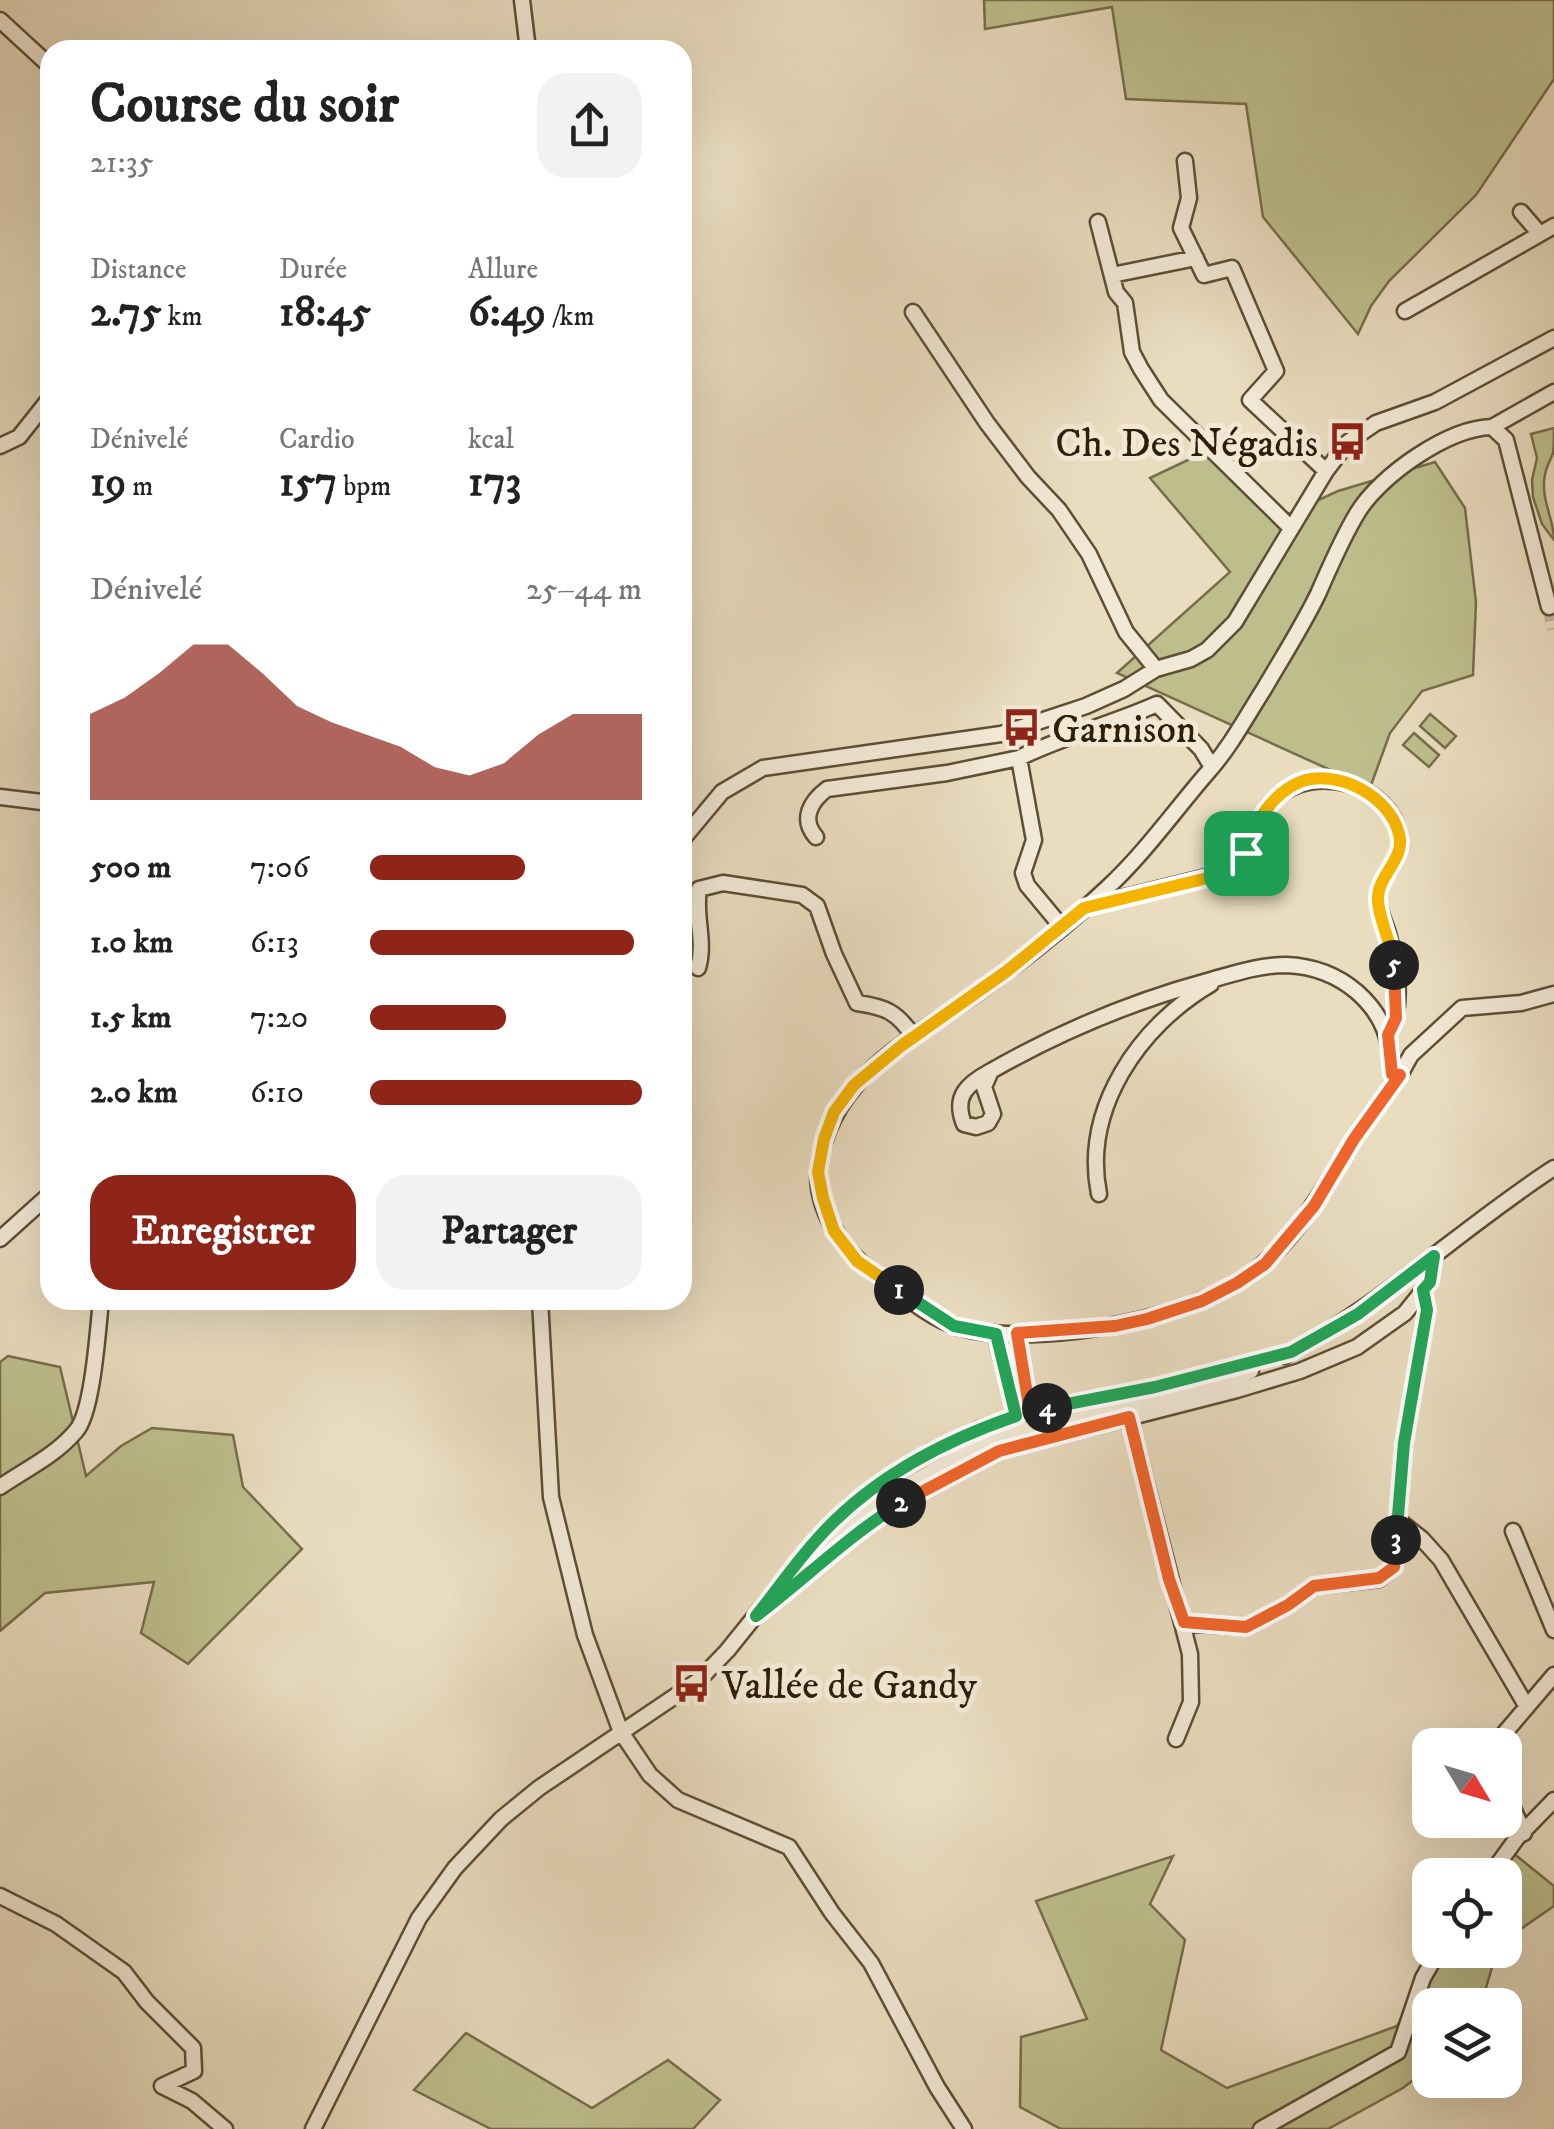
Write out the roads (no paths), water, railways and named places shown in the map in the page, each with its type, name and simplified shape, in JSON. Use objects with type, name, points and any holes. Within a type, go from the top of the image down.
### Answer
[{"type":"street","points":[[522,0],[527,40]]},
{"type":"street","points":[[0,20],[40,57]]},
{"type":"street","points":[[1185,161],[1189,198],[1181,228],[1204,274],[1232,268],[1276,371],[1250,400],[1326,471]]},
{"type":"street","points":[[1521,212],[1540,234]]},
{"type":"street","points":[[1098,222],[1116,292],[1125,304],[1132,352],[1162,400],[1291,528]]},
{"type":"street","points":[[1405,312],[1554,226]]},
{"type":"street","points":[[1112,275],[1196,258]]},
{"type":"street","points":[[913,312],[986,423],[1060,510],[1089,554],[1126,632],[1156,669]]},
{"type":"street","points":[[692,828],[722,792],[763,768],[1000,734],[1086,706],[1156,669],[1191,659],[1222,636],[1246,606],[1326,471],[1348,442],[1376,422],[1435,402],[1554,338]]},
{"type":"street","points":[[1554,392],[1492,427],[1474,427],[1400,467],[1358,512],[1316,598],[1234,740],[1126,868],[1007,971],[854,1085],[834,1112],[824,1139],[818,1172],[823,1198],[834,1231],[857,1261],[954,1326],[996,1334],[1115,1326],[1147,1319],[1202,1301],[1265,1264],[1314,1206],[1411,1054],[1462,1008],[1521,1003],[1554,994]]},
{"type":"street","points":[[0,446],[19,436],[40,410]]},
{"type":"street","points":[[1492,427],[1506,440],[1548,607]]},
{"type":"street","points":[[816,838],[810,832],[808,814],[816,797],[827,788],[1019,758],[1046,744],[1108,726],[1157,704],[1201,749],[1212,768]]},
{"type":"street","points":[[1019,758],[1034,840],[1023,874],[1061,926]]},
{"type":"street","points":[[1084,908],[1224,874],[1239,865],[1251,832],[1272,802],[1286,790],[1303,781],[1350,784],[1371,794],[1385,807],[1399,831],[1401,847],[1378,898],[1395,971],[1396,1018],[1388,1035]]},
{"type":"street","points":[[0,798],[40,802]]},
{"type":"street","points":[[698,968],[702,952],[696,903],[699,889],[723,882],[802,895],[817,906],[857,1003],[887,1007],[900,1016],[914,1037]]},
{"type":"street","points":[[991,1070],[1054,1035],[1114,1010],[1254,968],[1285,965],[1332,975],[1367,1001],[1388,1035],[1392,1074],[1400,1075]]},
{"type":"street","points":[[1099,1194],[1095,1145],[1117,1078],[1152,1031],[1173,1011],[1225,976]]},
{"type":"street","points":[[792,1572],[903,1488],[994,1441],[1259,1369],[1358,1314],[1476,1220],[1554,1168]]},
{"type":"street","points":[[0,1238],[40,1203]]},
{"type":"street","points":[[756,1616],[854,1534],[999,1451],[1252,1386],[1357,1348],[1405,1312],[1430,1282],[1434,1256]]},
{"type":"street","points":[[1184,1622],[1246,1627],[1314,1586],[1379,1578],[1394,1567],[1404,1443],[1427,1310],[1423,1290]]},
{"type":"street","points":[[0,1488],[55,1452],[80,1427],[95,1358],[100,1310]]},
{"type":"street","points":[[541,1310],[551,1496],[585,1635],[622,1732],[650,1775],[678,1800],[790,1847],[814,1887],[872,1963],[937,2087],[964,2129]]},
{"type":"street","points":[[1017,1333],[1025,1431]]},
{"type":"street","points":[[996,1334],[1023,1414]]},
{"type":"street","points":[[313,2129],[419,1918],[454,1868],[501,1819],[539,1788],[699,1680],[840,1516],[932,1451],[979,1429],[1023,1414],[1155,1387],[1291,1352]]},
{"type":"street","points":[[1129,1417],[1190,1654],[1191,1702],[1176,1739]]},
{"type":"street","points":[[1398,1520],[1442,1560],[1527,1707]]},
{"type":"street","points":[[1513,1530],[1554,1630]]},
{"type":"street","points":[[1509,1728],[1554,1674]]},
{"type":"street","points":[[1504,1858],[1554,1800]]},
{"type":"street","points":[[1522,1828],[1524,1833]]},
{"type":"street","points":[[0,1896],[56,1924],[124,1972],[147,2002],[193,2048],[194,2070],[162,2086],[192,2101],[225,2129]]},
{"type":"street","points":[[1261,2129],[1398,2052],[1429,1968]]},
{"type":"tunnel","points":[[1549,607],[1554,629]]},
{"type":"place","name":"Ch. Des Négadis","points":[[1348,442]]},
{"type":"place","name":"Garnison","points":[[1022,728]]},
{"type":"place","name":"Vallée de Gandy","points":[[692,1684]]}]
